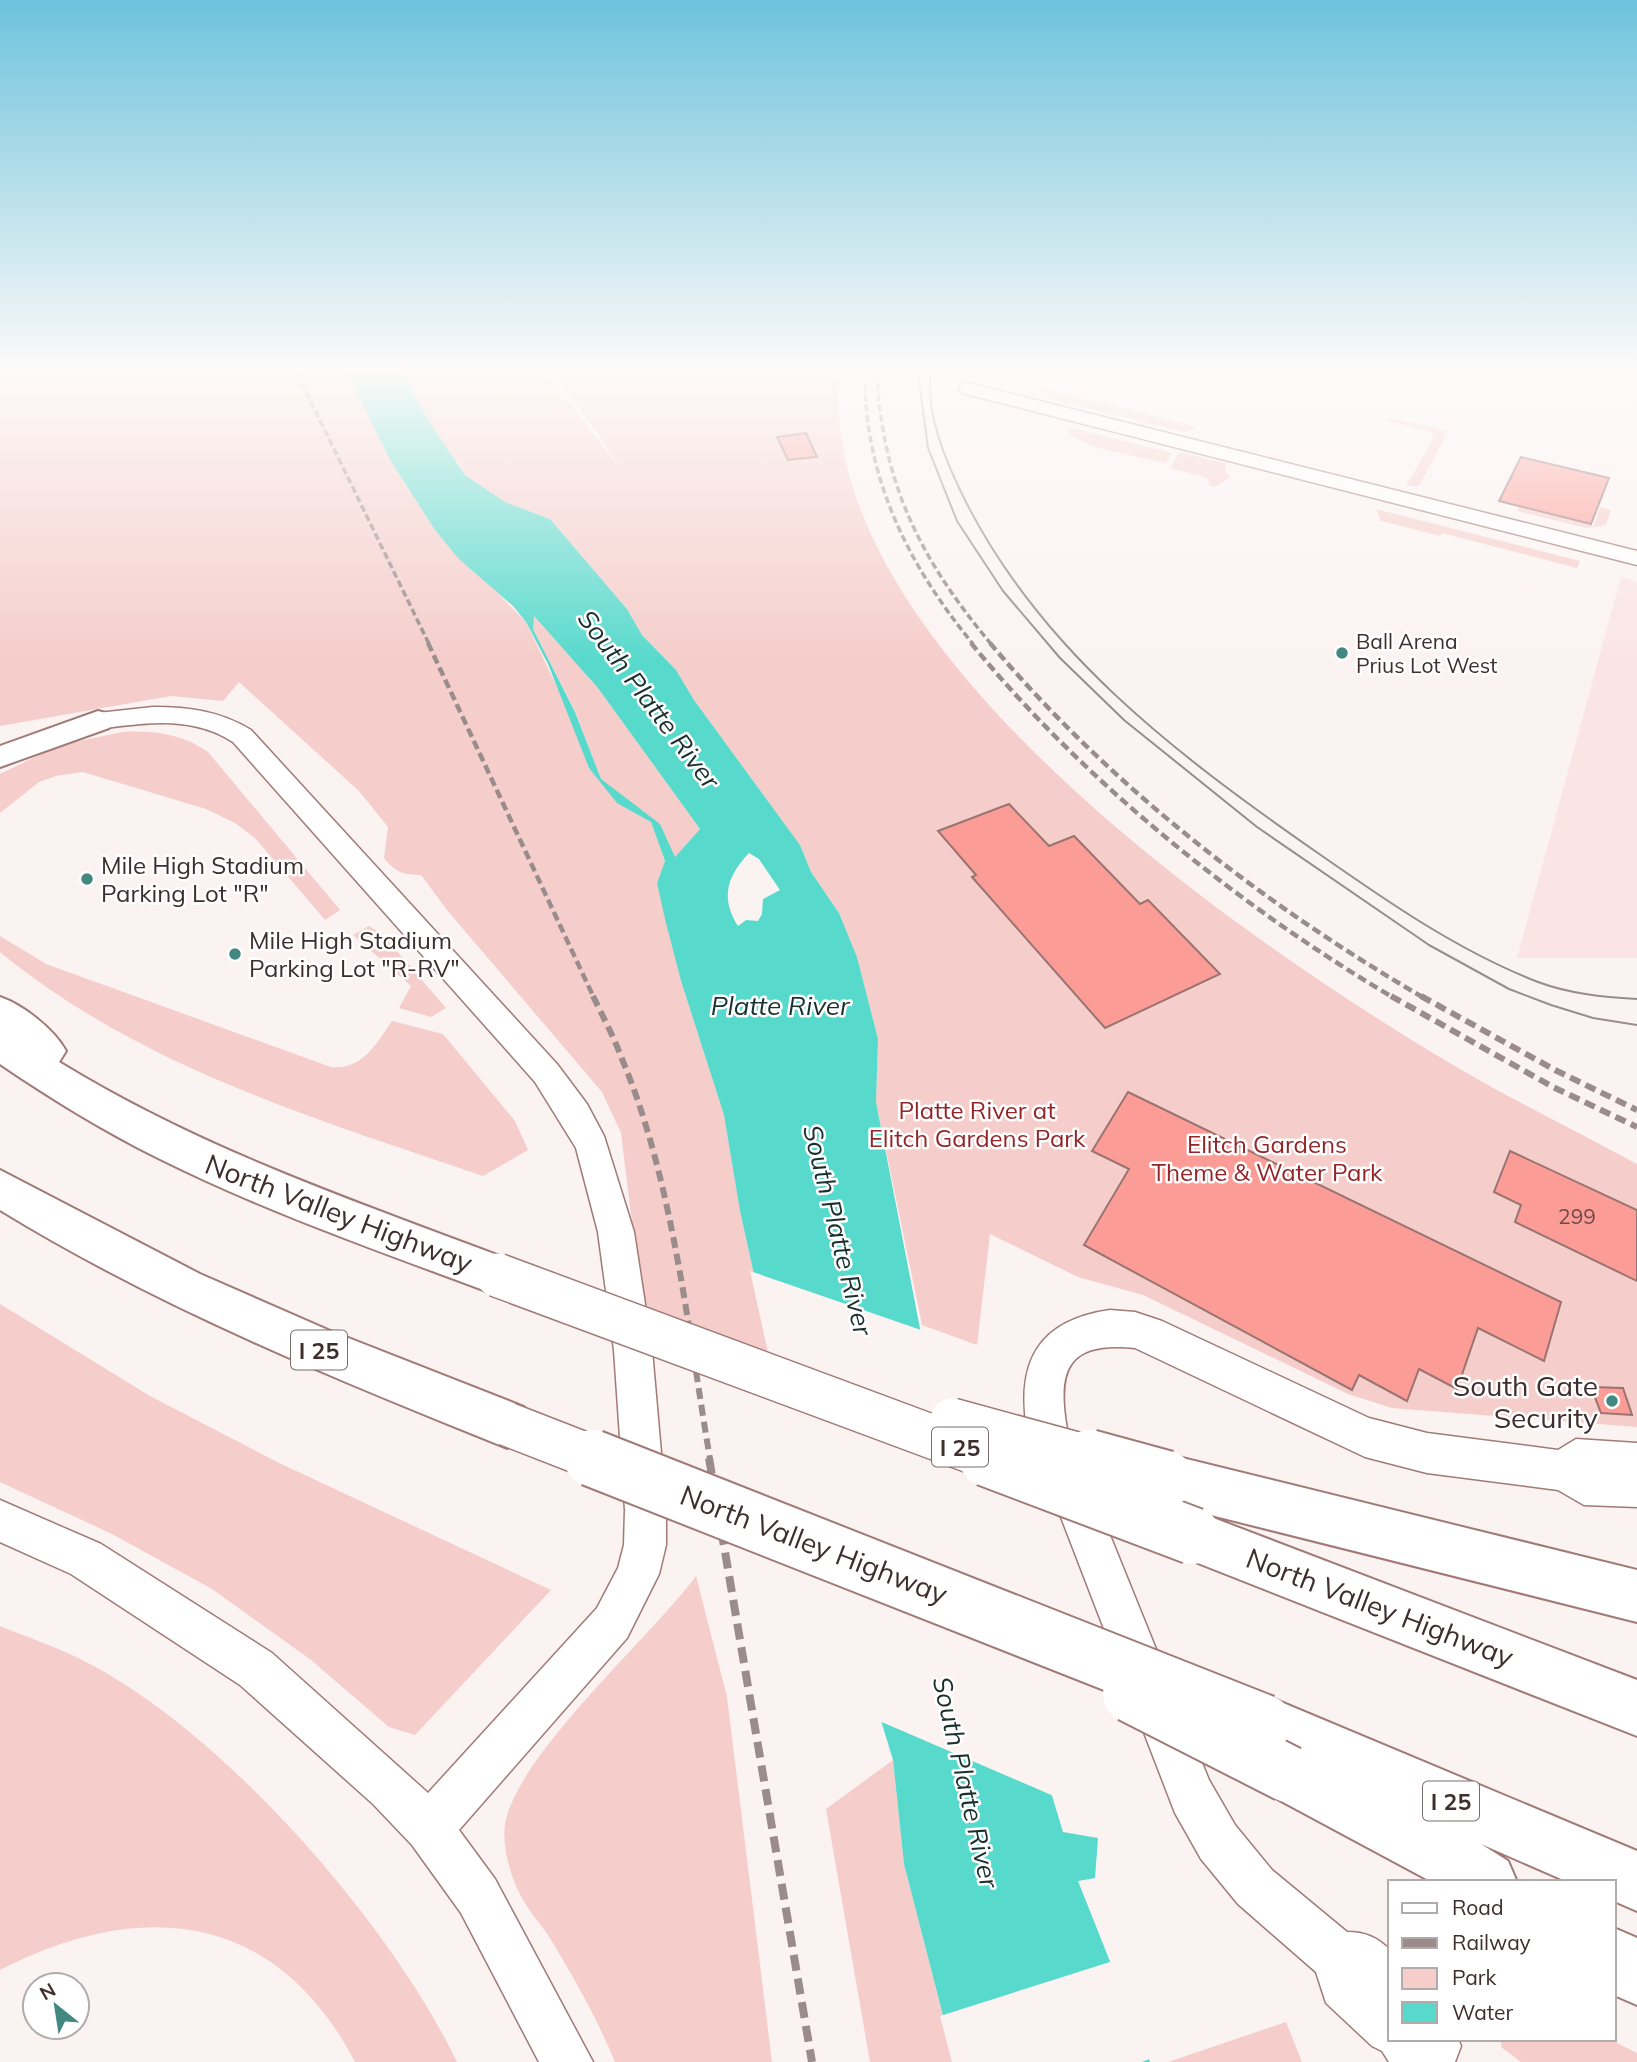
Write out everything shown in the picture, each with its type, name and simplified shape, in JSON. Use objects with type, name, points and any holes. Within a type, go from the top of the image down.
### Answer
[{"type":"highway","points":[[0,736],[98,721]]},
{"type":"highway","points":[[0,757],[98,721]]},
{"type":"highway","points":[[0,1012],[139,1128]]},
{"type":"highway","name":"North Valley Highway","points":[[0,1044],[139,1128],[294,1201],[726,1358],[1637,1707]]},
{"type":"highway","name":"North Valley Highway","points":[[0,1188],[64,1228],[135,1266],[302,1344],[868,1564],[1264,1723],[1637,1881]]},
{"type":"highway","points":[[0,1213],[135,1266]]},
{"type":"highway","points":[[726,1358],[1166,1479],[1637,1596]]},
{"type":"highway","points":[[868,1564],[1065,1660],[1288,1774],[1437,1851],[1484,1880]]},
{"type":"highway","points":[[1616,1960],[1637,1974]]},
{"type":"street","points":[[1286,469],[1637,558]]},
{"type":"street","points":[[98,721],[164,714],[191,716],[225,726],[242,736],[546,1073],[571,1106],[597,1159],[612,1220],[638,1391],[646,1522],[643,1554],[633,1586],[612,1623],[429,1828]]},
{"type":"street","points":[[1388,2017],[1344,1985],[1338,1958],[1255,1887],[1218,1842],[1192,1796],[1047,1429],[1040,1394],[1042,1379],[1051,1358],[1065,1341],[1083,1331],[1108,1325],[1127,1326],[1162,1339],[1366,1437],[1450,1457],[1567,1471],[1584,1485],[1637,1486]]},
{"type":"street","points":[[1567,1471],[1576,1459],[1637,1463]]},
{"type":"street","points":[[0,1521],[86,1559],[256,1669],[390,1787],[429,1828],[478,1896],[567,2062]]},
{"type":"street","points":[[1338,1958],[1361,1957],[1388,1982]]},
{"type":"shaded area","points":[[1621,577],[1637,582],[1637,958],[1517,958]]},
{"type":"green space","points":[[0,469],[396,469],[435,530],[526,622],[600,777],[575,711],[533,629],[533,615],[598,688],[700,829],[674,858],[660,824],[651,822],[665,861],[657,883],[681,981],[724,1115],[740,1211],[778,1383],[645,1330],[621,1133],[602,1092],[447,910],[421,875],[400,872],[384,858],[388,827],[359,791],[239,682],[223,701],[171,696],[0,726]]},
{"type":"green space","name":"Elitch Gardens Theme & Water Park","points":[[461,469],[849,469],[850,477],[895,580],[969,682],[1062,778],[1165,868],[1272,948],[1373,1016],[1482,1082],[1637,1164],[1637,1427],[1392,1408],[1348,1394],[1143,1295],[1078,1277],[990,1234],[977,1345],[922,1325],[876,1102],[878,1039],[857,957],[839,913],[811,872],[800,845],[694,700],[676,670],[642,635],[627,609],[550,519],[505,502],[465,475]]},
{"type":"green space","points":[[1176,469],[1225,469],[1230,477],[1215,487],[1209,485],[1208,478]]},
{"type":"green space","points":[[1416,469],[1428,469],[1419,486],[1406,486]]},
{"type":"green space","points":[[1519,507],[1594,526],[1600,507],[1611,510],[1606,525],[1587,528],[1517,511]]},
{"type":"green space","points":[[1376,509],[1580,561],[1577,568],[1442,533],[1440,536],[1381,521]]},
{"type":"green space","points":[[122,732],[167,734],[208,752],[340,910],[325,920],[255,838],[235,823],[206,809],[83,772],[39,782],[0,813],[0,774],[60,745]]},
{"type":"green space","points":[[369,926],[383,935],[446,1008],[431,1017],[399,1008],[411,986],[353,935]]},
{"type":"green space","points":[[0,936],[46,964],[331,1067],[352,1064],[368,1054],[392,1021],[443,1034],[515,1121],[528,1150],[483,1176],[356,1133],[231,1085],[170,1058],[111,1027],[54,992],[0,952]]},
{"type":"green space","points":[[0,1304],[150,1396],[277,1462],[551,1590],[415,1735],[389,1727],[311,1660],[212,1589],[112,1534],[0,1482]]},
{"type":"green space","points":[[696,1576],[727,1697],[772,2062],[615,2062],[575,1982],[517,1888],[506,1851],[505,1824],[515,1796],[559,1731]]},
{"type":"green space","points":[[0,1626],[88,1663],[140,1695],[194,1736],[247,1784],[299,1837],[347,1893],[428,2008],[457,2062],[355,2062],[323,2012],[286,1974],[245,1947],[201,1932],[154,1927],[104,1932],[53,1947],[0,1970]]},
{"type":"green space","points":[[893,1760],[904,1864],[955,2062],[870,2062],[826,1809]]},
{"type":"green space","points":[[1286,2022],[1302,2062],[1168,2062]]},
{"type":"green space","points":[[1501,2041],[1613,2041],[1637,2053],[1637,2062],[1521,2062],[1501,2047]]},
{"type":"water","name":"Platte River","points":[[396,469],[461,469],[465,475],[505,502],[550,519],[627,609],[642,635],[676,670],[694,700],[800,845],[811,872],[839,913],[857,957],[878,1039],[876,1102],[937,1416],[1063,1832],[1098,1838],[1095,1878],[1078,1881],[1150,2062],[955,2062],[904,1864],[893,1760],[778,1383],[740,1211],[724,1115],[681,981],[665,919],[657,883],[665,861],[651,822],[617,803],[589,768],[548,664],[526,622],[513,606],[459,559],[435,530]],"holes":[[[534,616],[598,688],[700,829],[675,857],[660,824],[601,779],[575,712],[533,629]],[[749,853],[759,859],[780,890],[763,899],[762,914],[758,921],[746,920],[738,926],[729,906],[728,888],[735,870]]]},
{"type":"pier","points":[[750,1271],[927,1332],[941,1416],[1056,1797],[877,1720],[775,1384]]},
{"type":"pier","points":[[1113,1961],[1152,2058],[1142,2062],[952,2062],[940,2016]]},
{"type":"building","points":[[1515,469],[1572,469],[1609,478],[1591,524],[1499,501]]},
{"type":"building","points":[[1009,804],[1049,846],[1074,836],[1140,904],[1148,900],[1220,974],[1105,1028],[972,877],[976,875],[938,831]]},
{"type":"building","points":[[1128,1092],[1561,1302],[1544,1361],[1478,1328],[1457,1389],[1419,1369],[1407,1401],[1359,1375],[1352,1390],[1084,1245],[1129,1169],[1092,1151]]},
{"type":"building","points":[[1510,1151],[1637,1210],[1637,1281],[1515,1222],[1521,1205],[1494,1192]]},
{"type":"building","name":"South Gate Security","points":[[1591,1387],[1623,1388],[1632,1415],[1601,1413]]},
{"type":"tram line","points":[[936,469],[957,521],[1003,591],[1060,658],[1124,720],[1257,827],[1429,945],[1509,989],[1593,1018],[1637,1025]]},
{"type":"tram line","points":[[950,469],[993,550],[1030,602],[1070,650],[1162,737],[1212,776],[1368,888],[1479,955],[1550,986],[1587,994],[1637,999]]},
{"type":"railway","points":[[344,469],[429,644]]},
{"type":"railway","points":[[878,469],[894,518],[910,551],[929,583],[973,644]]},
{"type":"railway","points":[[892,469],[910,519],[925,551],[944,582],[991,644]]},
{"type":"railway","points":[[428,643],[594,998]]},
{"type":"railway","points":[[971,643],[1063,744],[1167,838],[1279,924],[1394,998]]},
{"type":"railway","points":[[990,643],[1086,746],[1192,839],[1305,923],[1424,998]]},
{"type":"railway","points":[[593,996],[619,1051],[640,1106],[654,1154],[677,1256],[710,1459]]},
{"type":"railway","points":[[1391,996],[1553,1087],[1637,1127]]},
{"type":"railway","points":[[1421,996],[1555,1070],[1637,1110]]},
{"type":"railway","points":[[709,1458],[812,2062]]},
{"type":"place","name":"Ball Arena Prius Lot West","points":[[1342,653]]},
{"type":"place","name":"Mile High Stadium Parking Lot \"R\"","points":[[87,879]]},
{"type":"place","name":"Mile High Stadium Parking Lot \"R-RV\"","points":[[235,954]]},
{"type":"place","name":"South Gate Security","points":[[1612,1401]]},
{"type":"water label","name":"South Platte River","points":[[649,699]]},
{"type":"water label","name":"South Platte River","points":[[838,1230]]},
{"type":"water label","name":"South Platte River","points":[[966,1782]]},
{"type":"park label","name":"Platte River at Elitch Gardens Park","points":[[977,1124]]}]
